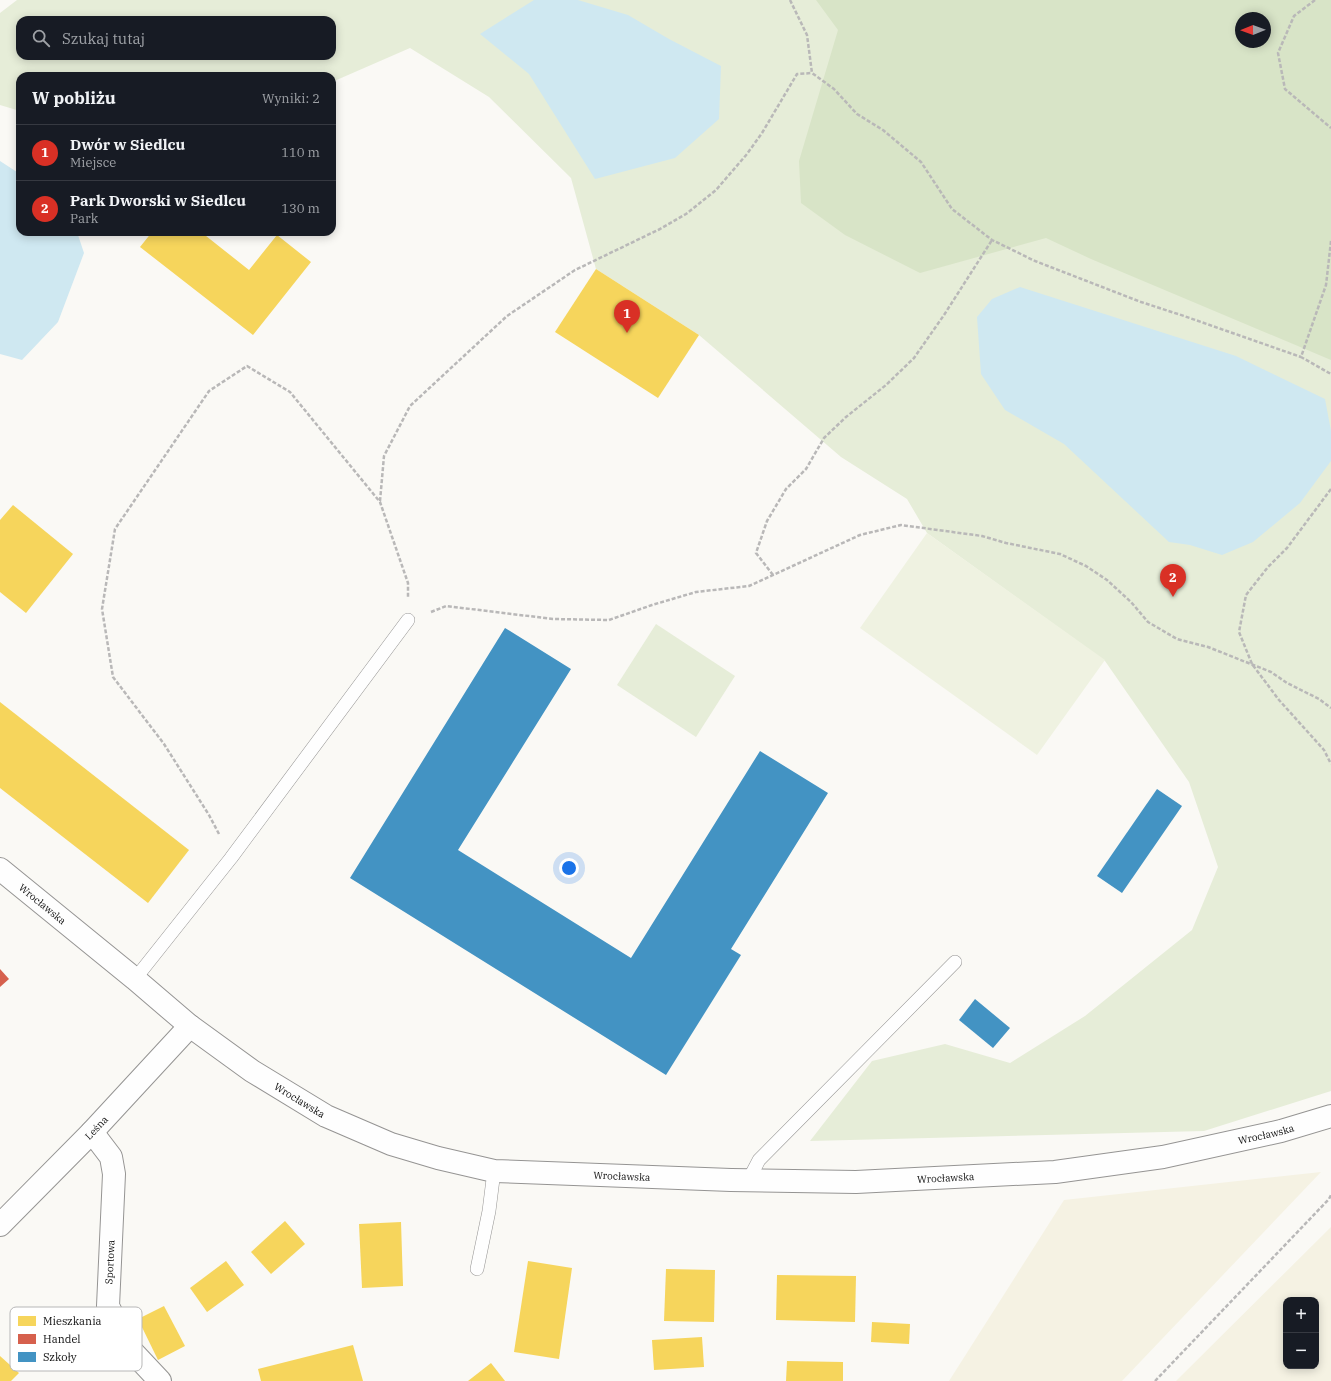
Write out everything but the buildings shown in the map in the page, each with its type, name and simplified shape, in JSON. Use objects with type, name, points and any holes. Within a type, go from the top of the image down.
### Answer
[{"type":"street","name":"Wrocławska","points":[[0,869],[190,1026],[252,1071],[326,1116],[391,1144],[438,1158],[494,1171],[615,1176],[856,1182],[1054,1172],[1163,1157],[1281,1131],[1331,1116]]},
{"type":"street","name":"Leśna","points":[[0,1225],[92,1132],[190,1026]]},
{"type":"street","name":"Sportowa","points":[[92,1132],[111,1157],[114,1174],[108,1307]]},
{"type":"street","name":"Sportowa","points":[[142,1362],[160,1381]]},
{"type":"lane","points":[[135,979],[231,858],[408,620]]},
{"type":"lane","points":[[748,1180],[759,1160],[955,962]]},
{"type":"lane","points":[[477,1269],[489,1211],[494,1171]]},
{"type":"path","points":[[790,0],[807,35],[812,74]]},
{"type":"path","points":[[1315,0],[1294,16],[1278,53],[1285,89],[1331,128]]},
{"type":"path","points":[[380,502],[384,456],[410,406],[507,316],[575,270],[660,230],[686,214],[716,190],[748,154],[797,74],[812,74],[834,89],[857,114],[883,130],[921,162],[952,209],[992,240],[1035,261],[1141,302],[1301,357],[1331,374]]},
{"type":"path","points":[[773,575],[756,553],[767,521],[786,489],[806,469],[824,438],[846,417],[886,385],[914,358],[944,315],[992,240]]},
{"type":"path","points":[[1301,357],[1326,285],[1331,241]]},
{"type":"path","points":[[231,858],[209,815],[164,744],[113,677],[102,609],[115,529],[209,391],[247,366],[290,392],[380,502],[408,583],[408,620],[446,606],[553,619],[609,620],[696,592],[749,586],[860,535],[901,525],[982,536],[1006,543],[1060,554],[1086,566],[1106,580],[1131,602],[1148,622],[1177,639],[1208,647],[1271,672],[1288,683],[1319,699],[1331,708]]},
{"type":"path","points":[[1331,489],[1287,548],[1268,567],[1246,596],[1239,632],[1252,664],[1279,700],[1324,750],[1331,764]]},
{"type":"path","points":[[1155,1381],[1329,1199],[1331,1195]]},
{"type":"shaded area","points":[[1321,1172],[1122,1381],[949,1381],[1064,1200]]},
{"type":"shaded area","points":[[1331,1227],[1331,1381],[1176,1381]]},
{"type":"green space","points":[[17,0],[1331,0],[1331,1091],[1204,1131],[810,1141],[872,1061],[945,1044],[1010,1063],[1085,1016],[1192,930],[1218,867],[1189,782],[1105,661],[927,533],[907,499],[841,457],[699,335],[596,269],[571,178],[489,97],[410,48],[336,80],[336,72],[16,72],[16,110],[0,105],[0,13]]},
{"type":"green space","points":[[816,0],[1331,0],[1331,360],[1091,259],[1046,238],[920,273],[845,235],[801,203],[799,161],[838,30]]},
{"type":"green space","points":[[927,533],[1105,660],[1037,755],[860,628]]},
{"type":"green space","points":[[656,624],[735,676],[696,737],[617,685]]},
{"type":"water","points":[[534,0],[578,0],[628,15],[669,39],[721,66],[719,119],[675,158],[595,179],[529,74],[480,34]]},
{"type":"water","points":[[0,161],[16,171],[16,236],[78,236],[84,253],[58,322],[22,360],[0,354]]},
{"type":"water","points":[[1020,287],[1236,356],[1325,399],[1331,431],[1331,461],[1300,503],[1253,542],[1222,555],[1190,545],[1169,542],[1064,444],[1005,410],[981,374],[977,317],[992,299]]},
{"type":"place","name":"Dwór w Siedlcu","points":[[627,333]]},
{"type":"place","name":"Park Dworski w Siedlcu","points":[[1173,597]]}]
